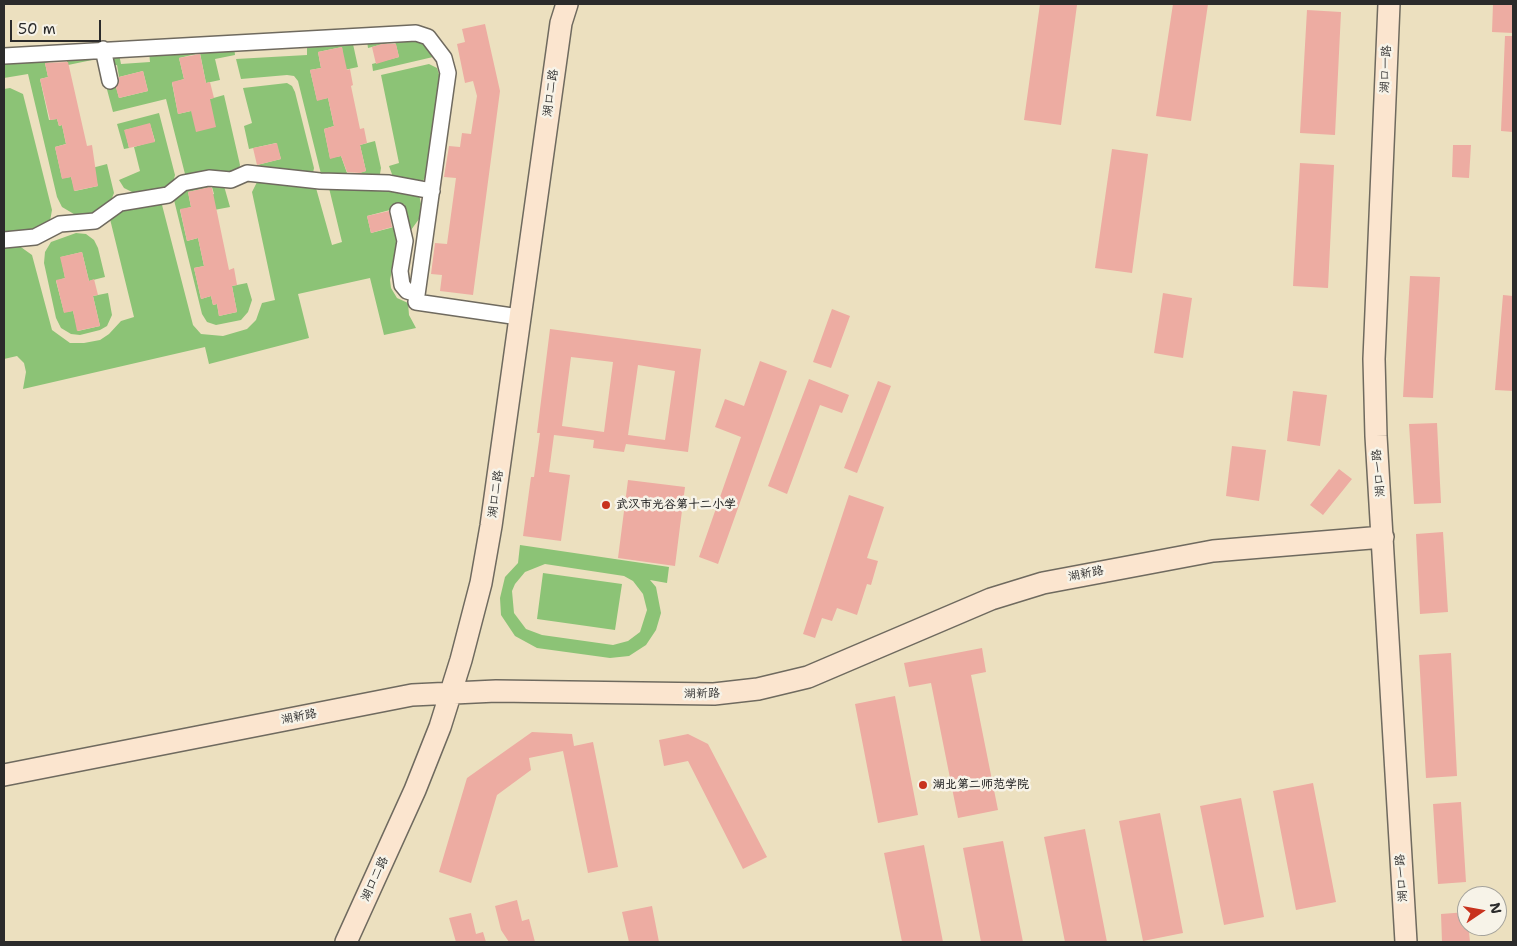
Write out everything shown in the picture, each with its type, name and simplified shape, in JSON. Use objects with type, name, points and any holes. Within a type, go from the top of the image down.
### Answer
[{"type":"street","name":"湖口一路","points":[[1389,4],[1374,359],[1376,436],[1406,942]]},
{"type":"street","name":"湖口二路","points":[[346,942],[415,790],[451,693],[483,574],[494,508],[563,10]]},
{"type":"street","points":[[4,56],[416,33],[428,37],[444,58],[448,73],[416,302],[519,317]]},
{"type":"street","points":[[102,50],[110,80]]},
{"type":"street","points":[[4,240],[35,237],[60,224],[95,220],[120,203],[168,195],[184,183],[209,178],[231,180],[247,173],[320,181],[389,183],[432,191]]},
{"type":"street","points":[[398,211],[405,241],[400,271],[402,285],[407,291],[417,294]]},
{"type":"street","name":"湖新路","points":[[4,775],[412,695],[496,691],[714,694],[758,689],[815,674],[991,599],[1043,583],[1213,551],[1383,537]]},
{"type":"green space","points":[[426,40],[435,56],[373,71],[372,64],[399,57],[395,41],[368,48],[367,41]]},
{"type":"green space","points":[[353,44],[358,67],[344,70],[342,47],[318,52],[321,68],[310,70],[317,100],[328,98],[334,126],[324,129],[330,158],[341,156],[348,176],[366,171],[360,145],[375,141],[381,168],[380,174],[369,179],[327,177],[321,174],[298,81],[294,76],[287,75],[241,79],[236,59],[307,55],[307,47]]},
{"type":"green space","points":[[234,46],[235,55],[215,59],[220,80],[206,83],[200,53],[179,58],[184,79],[172,83],[178,114],[191,111],[210,99],[224,95],[240,165],[239,169],[229,173],[185,174],[166,99],[113,112],[105,82],[114,79],[119,98],[148,91],[143,71],[119,77],[117,65],[112,66],[115,56],[119,54],[121,64],[150,62],[149,51]]},
{"type":"green space","points":[[96,54],[97,59],[68,65],[66,58],[45,63],[48,77],[40,79],[49,120],[57,119],[59,126],[62,125],[66,144],[55,147],[62,178],[71,177],[75,191],[98,186],[92,168],[107,164],[114,193],[110,203],[96,213],[79,217],[62,207],[57,197],[28,74],[4,78],[4,60]]},
{"type":"green space","points":[[429,64],[437,68],[440,77],[425,178],[422,182],[393,177],[389,166],[399,163],[381,75]]},
{"type":"green space","points":[[287,83],[292,86],[295,92],[314,168],[313,173],[253,166],[281,159],[276,143],[249,149],[244,126],[252,123],[243,88]]},
{"type":"green space","points":[[10,88],[23,94],[52,210],[50,221],[40,231],[4,236],[4,89]]},
{"type":"green space","points":[[159,113],[175,175],[173,183],[166,189],[144,195],[132,192],[124,188],[119,180],[140,171],[134,147],[155,141],[150,124],[125,130],[129,148],[124,149],[117,124]]},
{"type":"green space","points":[[258,180],[313,186],[316,188],[332,245],[342,242],[329,188],[336,185],[419,194],[421,204],[419,219],[411,230],[404,204],[367,216],[371,233],[394,227],[398,241],[390,280],[391,288],[397,298],[408,303],[409,315],[416,328],[384,335],[370,278],[298,294],[309,338],[209,364],[205,347],[23,389],[26,372],[24,363],[17,356],[4,359],[4,245],[18,245],[32,255],[52,330],[70,343],[100,340],[109,334],[121,321],[134,317],[109,215],[121,208],[161,201],[193,325],[201,334],[223,336],[247,329],[256,320],[262,303],[275,300],[252,192]]},
{"type":"green space","points":[[210,183],[224,186],[230,207],[214,210],[211,195],[214,194],[212,187],[188,192],[191,207],[180,210],[187,241],[198,238],[204,266],[194,268],[201,299],[211,296],[213,305],[217,304],[219,316],[237,312],[232,286],[247,283],[252,300],[248,312],[241,320],[216,325],[207,322],[202,314],[174,200],[181,191]]},
{"type":"green space","points":[[76,233],[86,234],[94,240],[98,248],[105,277],[89,281],[82,252],[61,257],[65,278],[56,281],[64,312],[73,311],[78,331],[100,326],[93,296],[108,293],[112,315],[107,326],[100,330],[80,335],[71,334],[61,328],[56,318],[44,263],[45,252],[51,242]]},
{"type":"green space","points":[[520,545],[669,567],[667,583],[650,580],[656,587],[661,613],[656,630],[646,645],[629,656],[610,658],[537,648],[515,636],[501,615],[500,598],[505,577],[518,563]],"holes":[[[545,564],[624,576],[633,581],[643,594],[647,610],[640,632],[628,641],[613,645],[542,635],[526,629],[514,613],[512,591],[515,584],[525,572]]]},
{"type":"green space","points":[[543,573],[622,584],[615,630],[537,619]]},
{"type":"building","points":[[1040,4],[1077,5],[1061,125],[1024,120]]},
{"type":"building","points":[[1173,4],[1208,4],[1191,121],[1156,116]]},
{"type":"building","points":[[1493,4],[1513,4],[1513,33],[1492,32]]},
{"type":"building","points":[[1307,10],[1341,12],[1335,135],[1300,133]]},
{"type":"building","points":[[485,24],[500,91],[473,295],[440,291],[442,275],[431,274],[435,243],[447,244],[456,178],[444,177],[449,146],[460,147],[462,133],[471,134],[477,96],[473,81],[465,83],[457,44],[465,42],[462,29]]},
{"type":"building","points":[[1505,36],[1513,36],[1513,132],[1501,131]]},
{"type":"building","points":[[382,44],[396,44],[399,57],[376,64],[372,47]]},
{"type":"building","points":[[342,47],[347,70],[350,69],[353,85],[351,86],[360,129],[364,128],[367,143],[360,145],[366,171],[360,173],[347,172],[341,156],[330,159],[324,129],[334,126],[328,98],[317,101],[310,70],[321,68],[318,52]]},
{"type":"building","points":[[200,54],[206,83],[210,82],[214,98],[210,99],[216,127],[196,132],[191,111],[178,114],[172,82],[184,79],[179,58]]},
{"type":"building","points":[[68,62],[87,146],[92,145],[98,186],[74,191],[71,177],[62,179],[55,147],[66,144],[62,125],[59,126],[57,119],[50,120],[40,79],[48,77],[45,63]]},
{"type":"building","points":[[143,71],[148,91],[119,98],[116,88],[119,77]]},
{"type":"building","points":[[150,123],[155,142],[129,148],[124,130]]},
{"type":"building","points":[[277,143],[281,159],[257,165],[253,148]]},
{"type":"building","points":[[1453,145],[1471,145],[1469,178],[1452,177]]},
{"type":"building","points":[[1112,149],[1148,154],[1132,273],[1095,268]]},
{"type":"building","points":[[1300,163],[1334,165],[1328,288],[1293,286]]},
{"type":"building","points":[[212,188],[229,270],[234,268],[237,285],[232,286],[237,312],[219,316],[217,304],[213,305],[211,296],[201,299],[194,268],[204,266],[198,238],[187,241],[180,209],[191,207],[188,192]]},
{"type":"building","points":[[389,211],[392,227],[371,233],[367,216]]},
{"type":"building","points":[[82,252],[89,281],[94,279],[98,295],[93,296],[100,326],[77,331],[73,311],[64,313],[56,280],[65,278],[60,257]]},
{"type":"building","points":[[1410,276],[1440,277],[1433,398],[1403,397]]},
{"type":"building","points":[[1163,293],[1192,298],[1183,358],[1154,353]]},
{"type":"building","points":[[1503,295],[1513,296],[1513,391],[1495,390]]},
{"type":"building","points":[[832,309],[850,316],[831,368],[813,362]]},
{"type":"building","points":[[550,329],[701,349],[688,452],[626,444],[624,452],[593,448],[594,440],[554,435],[549,472],[570,475],[561,541],[523,536],[531,477],[534,477],[540,433],[537,433]],"holes":[[[571,357],[613,362],[604,432],[562,426]],[[638,365],[675,371],[665,440],[628,435]]]},
{"type":"building","points":[[760,361],[787,371],[718,564],[699,557],[741,437],[715,427],[725,399],[744,406]]},
{"type":"building","points":[[809,379],[849,395],[842,413],[820,405],[787,494],[768,486]]},
{"type":"building","points":[[878,381],[891,386],[857,473],[844,468]]},
{"type":"building","points":[[1293,391],[1327,395],[1320,446],[1287,441]]},
{"type":"building","points":[[1437,423],[1441,503],[1414,504],[1409,424]]},
{"type":"building","points":[[1232,446],[1266,450],[1259,501],[1226,496]]},
{"type":"building","points":[[1339,469],[1352,479],[1323,515],[1310,505]]},
{"type":"building","points":[[628,480],[685,487],[675,566],[618,558]]},
{"type":"building","points":[[849,495],[884,507],[867,558],[878,561],[871,585],[867,584],[857,615],[837,608],[832,621],[822,618],[815,638],[803,634]]},
{"type":"building","points":[[1443,532],[1448,612],[1420,614],[1416,534]]},
{"type":"building","points":[[982,648],[986,672],[971,675],[998,810],[958,818],[931,683],[909,687],[904,663]]},
{"type":"building","points":[[1451,653],[1457,776],[1426,778],[1419,655]]},
{"type":"building","points":[[895,696],[918,815],[878,823],[855,704]]},
{"type":"building","points":[[532,732],[572,734],[574,746],[593,742],[618,867],[588,873],[563,751],[529,758],[531,770],[497,795],[471,883],[439,872],[467,778]]},
{"type":"building","points":[[688,734],[708,744],[767,857],[743,869],[688,761],[664,766],[659,740]]},
{"type":"building","points":[[1313,783],[1336,902],[1296,910],[1273,791]]},
{"type":"building","points":[[1241,798],[1264,917],[1224,925],[1200,806]]},
{"type":"building","points":[[1461,802],[1466,882],[1438,884],[1433,804]]},
{"type":"building","points":[[1160,813],[1183,933],[1143,941],[1119,821]]},
{"type":"building","points":[[1085,829],[1107,942],[1065,942],[1044,837]]},
{"type":"building","points":[[1003,841],[1023,942],[981,942],[963,848]]},
{"type":"building","points":[[924,845],[943,942],[902,942],[884,853]]},
{"type":"building","points":[[517,900],[522,921],[529,919],[535,942],[509,942],[501,930],[495,906]]},
{"type":"building","points":[[652,906],[659,942],[629,942],[622,912]]},
{"type":"building","points":[[471,913],[476,934],[483,932],[486,942],[456,942],[449,918]]},
{"type":"building","points":[[1457,913],[1457,936],[1469,936],[1470,942],[1442,942],[1441,914]]},
{"type":"place","name":"武汉市光谷第十二小学","points":[[606,505]]},
{"type":"place","name":"湖北第二师范学院","points":[[923,785]]}]
